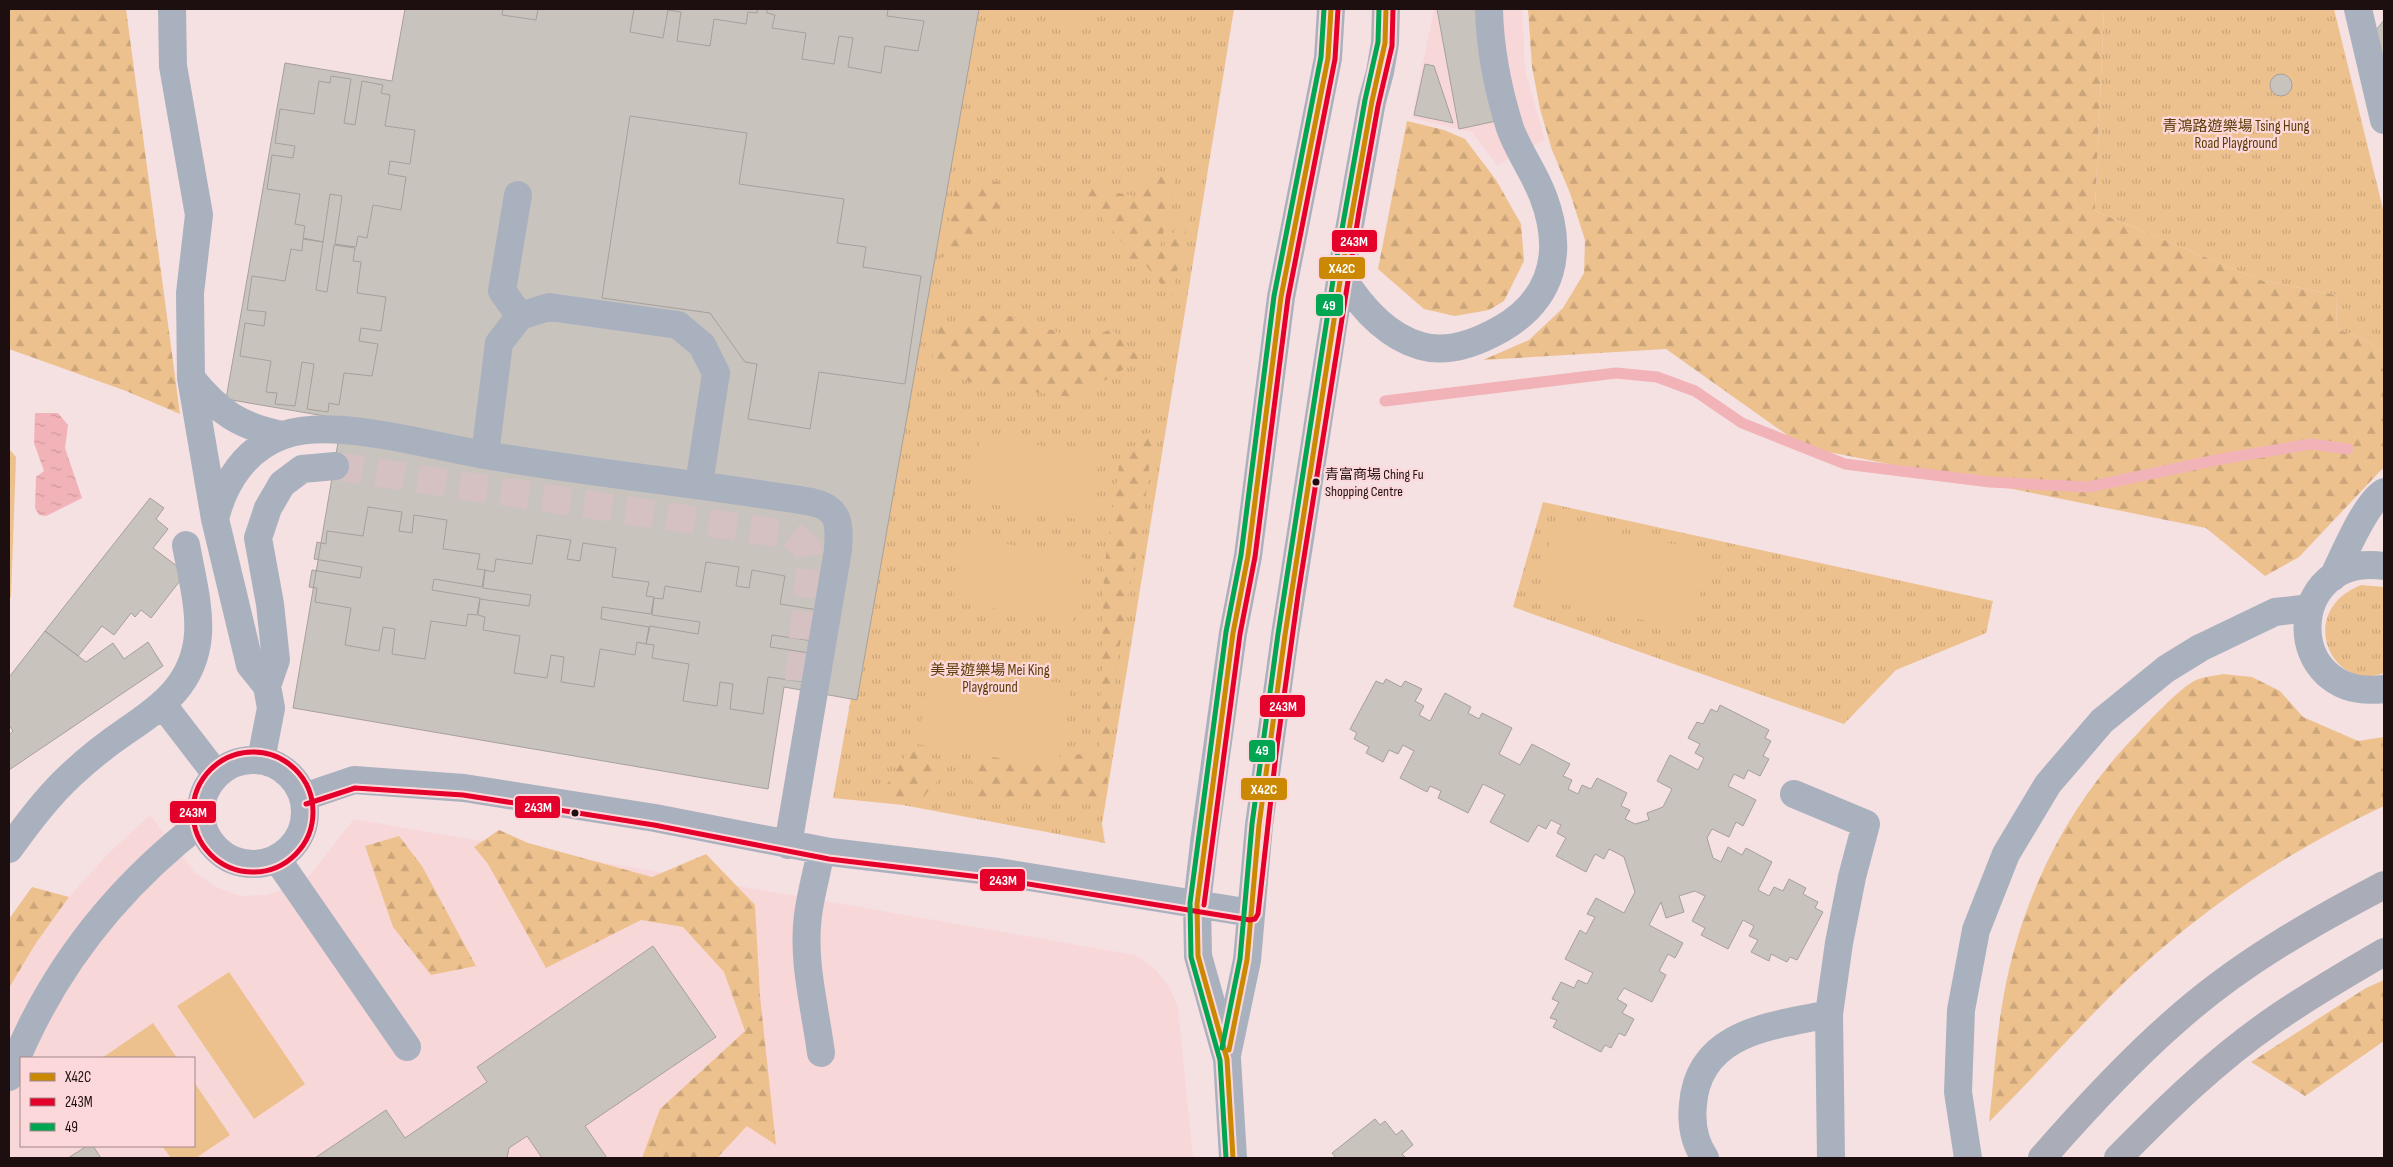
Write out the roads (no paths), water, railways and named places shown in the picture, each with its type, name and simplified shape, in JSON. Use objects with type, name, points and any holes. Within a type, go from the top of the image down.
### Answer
[{"type":"highway","points":[[2042,1158],[2099,1093],[2175,1021],[2251,962],[2334,910],[2384,885]]},
{"type":"highway","points":[[2118,1158],[2157,1118],[2214,1067],[2270,1023],[2330,983],[2384,952]]},
{"type":"street","points":[[172,9],[173,66],[199,215],[190,293],[191,378],[215,519],[250,665],[267,686],[271,708],[261,760]]},
{"type":"street","points":[[1233,1158],[1227,1059],[1198,956],[1198,904],[1204,843],[1233,633],[1248,556],[1282,297],[1328,58],[1331,9]]},
{"type":"street","points":[[1227,1059],[1248,960],[1250,913],[1259,825],[1285,635],[1341,275],[1372,101],[1385,43],[1386,9]]},
{"type":"street","points":[[1341,275],[1356,300],[1376,321],[1400,336],[1422,346],[1446,348],[1469,344],[1516,320],[1535,301],[1548,277],[1555,250],[1551,221],[1543,195],[1510,129],[1494,66],[1489,9]]},
{"type":"street","points":[[2358,9],[2384,120]]},
{"type":"street","points":[[518,195],[502,291],[520,316]]},
{"type":"street","points":[[485,455],[499,343],[520,316],[549,307],[678,325],[702,345],[716,372],[700,484]]},
{"type":"street","points":[[191,378],[205,396],[222,412],[242,423],[283,435]]},
{"type":"street","points":[[215,519],[219,501],[237,470],[265,444],[283,435],[324,428],[403,439],[485,455],[700,484],[818,503],[829,507],[835,515],[838,526],[836,566],[788,844]]},
{"type":"street","points":[[267,686],[276,660],[270,604],[258,538],[268,508],[282,484],[302,470],[334,466]]},
{"type":"street","points":[[2333,576],[2358,527],[2378,495],[2384,492]]},
{"type":"street","points":[[9,849],[48,799],[72,774],[98,752],[163,705],[176,691],[186,675],[194,657],[198,635],[197,612],[186,544]]},
{"type":"street","points":[[2384,566],[2370,564],[2350,567],[2333,576],[2321,587],[2310,608],[2306,625],[2308,640],[2315,660],[2329,676],[2347,687],[2367,691],[2384,689]]},
{"type":"street","points":[[1968,1158],[1958,1092],[1961,1010],[1976,930],[2006,854],[2048,784],[2102,722],[2166,669],[2200,648],[2275,612],[2310,608]]},
{"type":"street","points":[[163,705],[216,774]]},
{"type":"street","points":[[261,760],[283,768],[299,786],[304,797],[306,811],[304,826],[298,840],[289,850],[277,858],[261,864],[245,864],[229,859],[217,850],[207,837],[200,810],[203,796],[216,774],[237,762],[261,760]]},
{"type":"street","points":[[304,797],[354,780],[464,788],[655,818],[822,850],[998,872],[1250,913]]},
{"type":"street","points":[[1794,794],[1866,824],[1852,877],[1839,943],[1829,1014],[1831,1158]]},
{"type":"street","points":[[9,1077],[40,1009],[67,963],[98,921],[134,881],[173,845],[202,822]]},
{"type":"street","points":[[821,1052],[810,984],[807,950],[808,916],[822,850]]},
{"type":"street","points":[[277,858],[407,1047]]},
{"type":"street","points":[[1705,1158],[1698,1148],[1692,1120],[1694,1090],[1706,1064],[1727,1042],[1754,1030],[1829,1014]]},
{"type":"water","points":[[35,413],[58,413],[68,425],[65,448],[82,498],[46,516],[39,515],[35,508],[36,477],[44,471],[34,443]]},
{"type":"waterway","points":[[1385,401],[1616,373],[1657,377],[1695,391],[1742,423],[1845,464],[1990,482],[2088,487],[2221,459],[2311,444],[2348,449]]},
{"type":"tunnel","points":[[335,466],[791,535],[807,547],[810,568],[799,682]]},
{"type":"place","name":"青富商場 Ching Fu Shopping Centre","points":[[1316,482]]},
{"type":"park label","name":"青鴻路遊樂場 Tsing Hung Road Playground","points":[[2236,134]]},
{"type":"park label","name":"美景遊樂場 Mei King Playground","points":[[990,678]]}]
